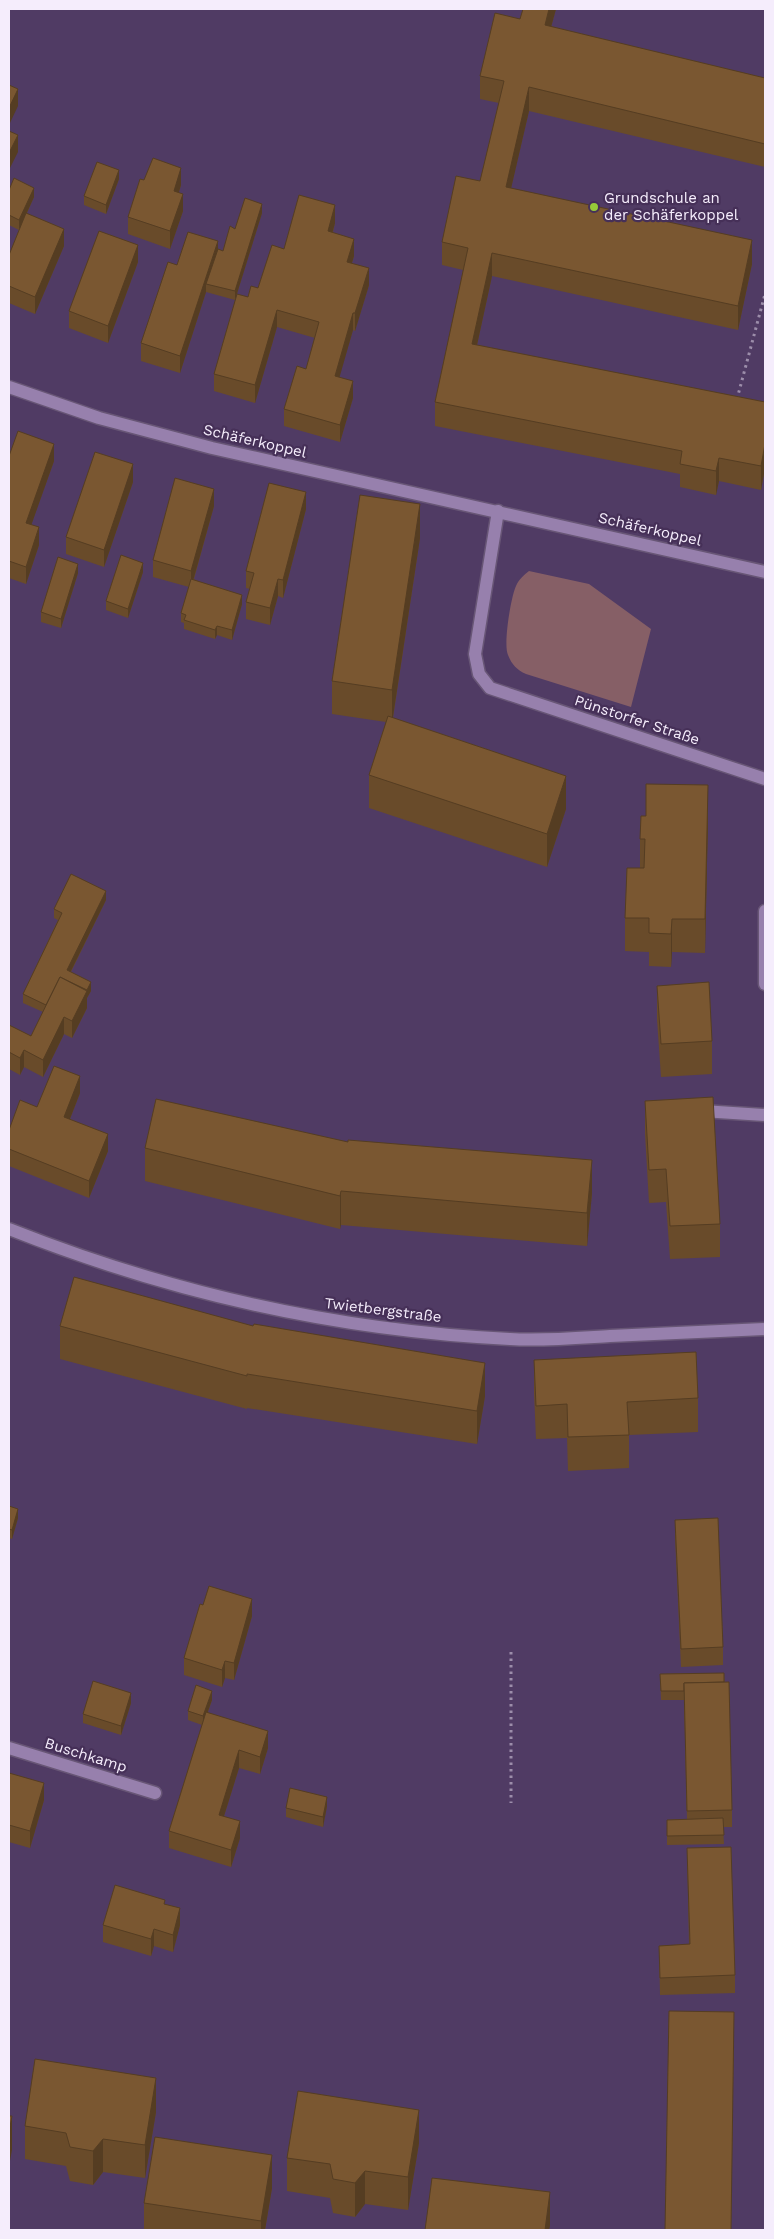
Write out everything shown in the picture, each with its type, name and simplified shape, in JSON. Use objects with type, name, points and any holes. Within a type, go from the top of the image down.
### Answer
[{"type":"street","name":"Schäferkoppel","points":[[9,387],[99,418],[194,444],[765,572]]},
{"type":"street","name":"Pünstorfer Straße","points":[[498,511],[475,654],[480,674],[490,688],[765,779]]},
{"type":"street","points":[[765,911],[765,984]]},
{"type":"street","points":[[702,1111],[765,1115]]},
{"type":"street","name":"Twietbergstraße","points":[[9,1229],[97,1260],[224,1298],[301,1315],[368,1326],[447,1334],[539,1340],[765,1329]]},
{"type":"street","name":"Buschkamp","points":[[9,1748],[155,1793]]},
{"type":"path","points":[[735,407],[765,294]]},
{"type":"path","points":[[511,1652],[511,1803]]},
{"type":"shaded area","points":[[529,571],[589,584],[651,629],[631,707],[526,674],[517,669],[513,664],[508,655],[506,641],[510,610],[517,584]]},
{"type":"building","points":[[523,9],[549,9],[545,25],[765,78],[765,144],[529,87],[506,187],[752,240],[738,306],[492,253],[472,344],[765,402],[765,444],[761,466],[719,458],[716,471],[680,464],[682,451],[435,402],[468,248],[442,242],[456,176],[480,181],[504,81],[480,76],[495,13],[520,19]]},
{"type":"building","points":[[9,85],[18,89],[9,108]]},
{"type":"building","points":[[9,131],[18,135],[9,153]]},
{"type":"building","points":[[153,158],[181,168],[174,191],[183,194],[170,231],[128,217],[140,179],[144,180]]},
{"type":"building","points":[[97,162],[119,170],[106,205],[84,196]]},
{"type":"building","points":[[14,178],[34,188],[19,220],[9,215],[9,190]]},
{"type":"building","points":[[299,195],[335,205],[328,231],[354,239],[347,262],[369,268],[355,313],[353,313],[335,376],[353,381],[340,425],[284,409],[297,366],[306,369],[319,322],[277,310],[255,385],[214,374],[237,294],[248,297],[251,286],[258,288],[272,245],[284,249]]},
{"type":"building","points":[[245,198],[262,204],[235,291],[206,284],[218,249],[223,251],[230,226],[235,229]]},
{"type":"building","points":[[26,213],[64,229],[35,297],[9,286],[9,255]]},
{"type":"building","points":[[99,231],[138,245],[108,326],[69,311]]},
{"type":"building","points":[[188,232],[218,241],[180,356],[141,343],[168,262],[177,265]]},
{"type":"building","points":[[18,431],[54,444],[26,523],[39,527],[26,567],[9,561],[9,456]]},
{"type":"building","points":[[95,452],[133,464],[104,550],[66,537]]},
{"type":"building","points":[[175,478],[214,489],[191,571],[153,560]]},
{"type":"building","points":[[269,483],[306,492],[283,580],[278,579],[270,608],[246,602],[254,573],[246,571]]},
{"type":"building","points":[[360,495],[420,504],[392,690],[332,681]]},
{"type":"building","points":[[121,555],[143,563],[128,609],[106,601]]},
{"type":"building","points":[[58,557],[78,564],[61,619],[41,612]]},
{"type":"building","points":[[191,579],[242,595],[232,630],[217,626],[215,630],[184,620],[186,615],[181,613]]},
{"type":"building","points":[[388,716],[566,776],[547,834],[369,775]]},
{"type":"building","points":[[646,784],[708,785],[705,919],[672,919],[671,934],[649,933],[649,918],[625,918],[627,868],[644,868],[645,839],[640,839],[641,816],[646,816]]},
{"type":"building","points":[[71,874],[106,891],[67,970],[91,982],[87,990],[60,977],[46,1005],[23,994],[62,913],[54,909]]},
{"type":"building","points":[[60,977],[87,991],[72,1021],[64,1017],[43,1060],[24,1050],[20,1058],[9,1052],[9,1025],[31,1036]]},
{"type":"building","points":[[709,982],[712,1041],[661,1044],[657,986]]},
{"type":"building","points":[[54,1066],[80,1076],[64,1117],[108,1134],[89,1181],[9,1149],[9,1130],[20,1100],[37,1107]]},
{"type":"building","points":[[713,1097],[720,1224],[670,1226],[666,1169],[649,1170],[645,1101]]},
{"type":"building","points":[[156,1099],[348,1142],[348,1140],[592,1160],[587,1213],[341,1191],[340,1196],[145,1148]]},
{"type":"building","points":[[74,1277],[253,1326],[254,1324],[485,1363],[477,1411],[247,1374],[247,1376],[60,1326]]},
{"type":"building","points":[[696,1352],[698,1398],[627,1402],[629,1435],[568,1437],[567,1404],[536,1406],[534,1360]]},
{"type":"building","points":[[9,1506],[18,1509],[12,1530],[9,1529]]},
{"type":"building","points":[[718,1518],[723,1647],[681,1649],[675,1520]]},
{"type":"building","points":[[209,1586],[252,1599],[234,1663],[225,1661],[222,1670],[184,1658],[200,1604],[203,1605]]},
{"type":"building","points":[[724,1673],[724,1682],[684,1683],[684,1691],[661,1691],[660,1674]]},
{"type":"building","points":[[93,1681],[131,1693],[121,1726],[83,1714]]},
{"type":"building","points":[[729,1682],[732,1810],[687,1811],[684,1683]]},
{"type":"building","points":[[196,1685],[212,1691],[203,1716],[188,1711]]},
{"type":"building","points":[[206,1712],[268,1731],[260,1757],[239,1750],[219,1815],[240,1821],[231,1850],[169,1831]]},
{"type":"building","points":[[9,1773],[44,1783],[30,1831],[9,1825]]},
{"type":"building","points":[[290,1788],[327,1797],[323,1817],[286,1808]]},
{"type":"building","points":[[723,1818],[724,1835],[667,1836],[667,1820]]},
{"type":"building","points":[[731,1847],[735,1975],[660,1978],[659,1946],[690,1944],[687,1848]]},
{"type":"building","points":[[115,1885],[165,1900],[164,1904],[180,1908],[173,1935],[154,1929],[151,1939],[103,1925]]},
{"type":"building","points":[[669,2011],[734,2012],[731,2230],[665,2230]]},
{"type":"building","points":[[35,2059],[156,2078],[145,2145],[103,2139],[93,2151],[70,2147],[66,2133],[25,2126]]},
{"type":"building","points":[[298,2091],[419,2110],[408,2177],[365,2171],[355,2183],[333,2179],[330,2164],[287,2158]]},
{"type":"building","points":[[9,2116],[12,2116],[9,2132]]},
{"type":"building","points":[[155,2137],[272,2155],[261,2221],[144,2203]]},
{"type":"building","points":[[432,2178],[550,2192],[545,2230],[425,2230]]},
{"type":"place","name":"Grundschule an der Schäferkoppel","points":[[594,207]]}]
